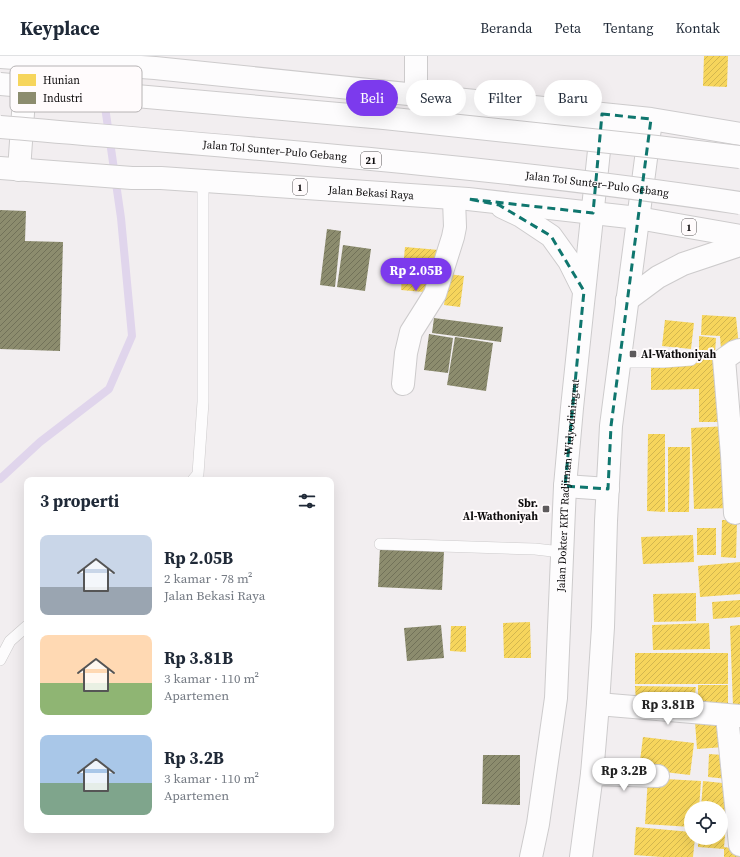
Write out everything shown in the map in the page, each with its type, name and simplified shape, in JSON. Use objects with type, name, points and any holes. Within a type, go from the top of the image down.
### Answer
[{"type":"main road","points":[[0,56],[51,60],[150,64],[346,88]]},
{"type":"main road","points":[[416,56],[416,80]]},
{"type":"main road","points":[[0,84],[10,85]]},
{"type":"main road","points":[[142,97],[384,118],[740,157]]},
{"type":"main road","points":[[466,102],[602,122]]},
{"type":"main road","points":[[398,106],[403,108],[602,122],[740,134]]},
{"type":"main road","points":[[9,169],[18,112]]},
{"type":"main road","name":"Jalan Dokter KRT Radjiman Widyodiningrat","points":[[531,857],[538,824],[556,698],[565,486],[602,122]]},
{"type":"main road","name":"Jalan Tol Sunter–Pulo Gebang","points":[[0,127],[512,173],[674,193],[740,203]]},
{"type":"main road","points":[[650,127],[740,148]]},
{"type":"main road","points":[[580,857],[592,774],[604,627],[606,521],[611,426],[650,127]]},
{"type":"main road","name":"Jalan Bekasi Raya","points":[[9,169],[132,178],[203,180],[461,199],[638,218],[740,236]]},
{"type":"main road","points":[[403,384],[406,353],[411,332],[435,294],[452,240],[461,199],[499,205],[522,216],[551,236],[569,261],[584,291]]},
{"type":"main road","points":[[627,300],[658,277],[683,264],[740,245]]},
{"type":"main road","points":[[735,513],[724,359],[740,350]]},
{"type":"main road","points":[[565,486],[608,489]]},
{"type":"main road","points":[[598,704],[734,716],[740,845]]},
{"type":"main road","points":[[592,774],[658,776]]},
{"type":"lane","points":[[196,477],[198,474],[204,402],[203,180]]},
{"type":"lane","points":[[619,362],[664,362],[690,360]]},
{"type":"lane","points":[[380,544],[535,549],[561,552]]},
{"type":"lane","points":[[0,660],[10,641],[24,629]]},
{"type":"highlighted area","points":[[602,114],[651,119],[611,426],[608,489],[565,486],[584,291],[551,236],[499,205],[468,199],[593,213]]},
{"type":"building: Hunian","points":[[704,56],[728,56],[727,87],[703,86]]},
{"type":"building: Hunian","points":[[405,247],[439,250],[435,293],[401,290]]},
{"type":"building: Hunian","points":[[448,274],[464,276],[460,307],[444,305]]},
{"type":"building: Hunian","points":[[702,315],[736,317],[739,347],[721,349],[720,336],[701,335]]},
{"type":"building: Hunian","points":[[665,320],[694,323],[691,349],[662,346]]},
{"type":"building: Hunian","points":[[699,336],[716,338],[715,353],[699,352]]},
{"type":"building: Hunian","points":[[698,355],[722,355],[723,422],[699,422],[699,389],[651,390],[651,364],[698,363]]},
{"type":"building: Hunian","points":[[728,426],[732,508],[694,509],[691,428]]},
{"type":"building: Hunian","points":[[648,434],[665,434],[665,512],[647,511]]},
{"type":"building: Hunian","points":[[668,447],[690,447],[689,512],[668,512]]},
{"type":"building: Hunian","points":[[722,520],[737,520],[736,558],[721,557]]},
{"type":"building: Hunian","points":[[697,528],[716,528],[716,555],[697,555]]},
{"type":"building: Hunian","points":[[693,535],[694,562],[643,564],[641,537]]},
{"type":"building: Hunian","points":[[740,562],[740,594],[700,597],[698,566]]},
{"type":"building: Hunian","points":[[696,593],[696,621],[654,622],[653,594]]},
{"type":"building: Hunian","points":[[740,600],[740,617],[713,619],[712,602]]},
{"type":"building: Hunian","points":[[530,622],[531,658],[504,658],[503,623]]},
{"type":"building: Hunian","points":[[709,623],[710,649],[653,650],[652,625]]},
{"type":"building: Hunian","points":[[740,625],[740,706],[733,706],[730,626]]},
{"type":"building: Hunian","points":[[451,626],[466,626],[466,652],[450,651]]},
{"type":"building: Hunian","points":[[635,653],[728,653],[728,684],[635,684]]},
{"type":"building: Hunian","points":[[698,685],[728,685],[728,706],[698,706]]},
{"type":"building: Hunian","points":[[635,686],[696,687],[693,706],[636,701]]},
{"type":"building: Hunian","points":[[723,720],[724,747],[697,749],[695,722]]},
{"type":"building: Hunian","points":[[643,737],[694,743],[690,775],[639,769]]},
{"type":"building: Hunian","points":[[709,754],[723,755],[728,779],[708,777]]},
{"type":"building: Hunian","points":[[648,778],[701,781],[700,801],[684,801],[684,827],[645,824]]},
{"type":"building: Hunian","points":[[703,781],[732,784],[729,821],[728,801],[702,801]]},
{"type":"building: Hunian","points":[[636,827],[684,831],[684,845],[694,845],[693,857],[634,855]]},
{"type":"building: Hunian","points":[[698,845],[724,845],[724,847],[736,849],[739,857],[724,857],[724,849],[698,847]]},
{"type":"building: Industri","points":[[0,210],[26,211],[25,241],[63,242],[60,351],[0,349]]},
{"type":"building: Industri","points":[[327,229],[341,231],[335,287],[320,285]]},
{"type":"building: Industri","points":[[343,245],[371,249],[365,291],[337,287]]},
{"type":"building: Industri","points":[[434,318],[503,327],[501,342],[432,333]]},
{"type":"building: Industri","points":[[429,334],[453,338],[448,373],[424,370]]},
{"type":"building: Industri","points":[[455,337],[493,343],[486,391],[447,385]]},
{"type":"building: Industri","points":[[380,548],[444,551],[442,590],[378,587]]},
{"type":"building: Industri","points":[[441,625],[444,658],[407,661],[404,628]]},
{"type":"building: Industri","points":[[483,755],[520,755],[520,805],[482,804]]},
{"type":"waterway","points":[[0,479],[40,442],[109,389],[132,336],[121,218],[106,112]]},
{"type":"place","name":"Al-Wathoniyah","points":[[633,354]]},
{"type":"place","name":"Sbr. Al-Wathoniyah","points":[[546,509]]}]
